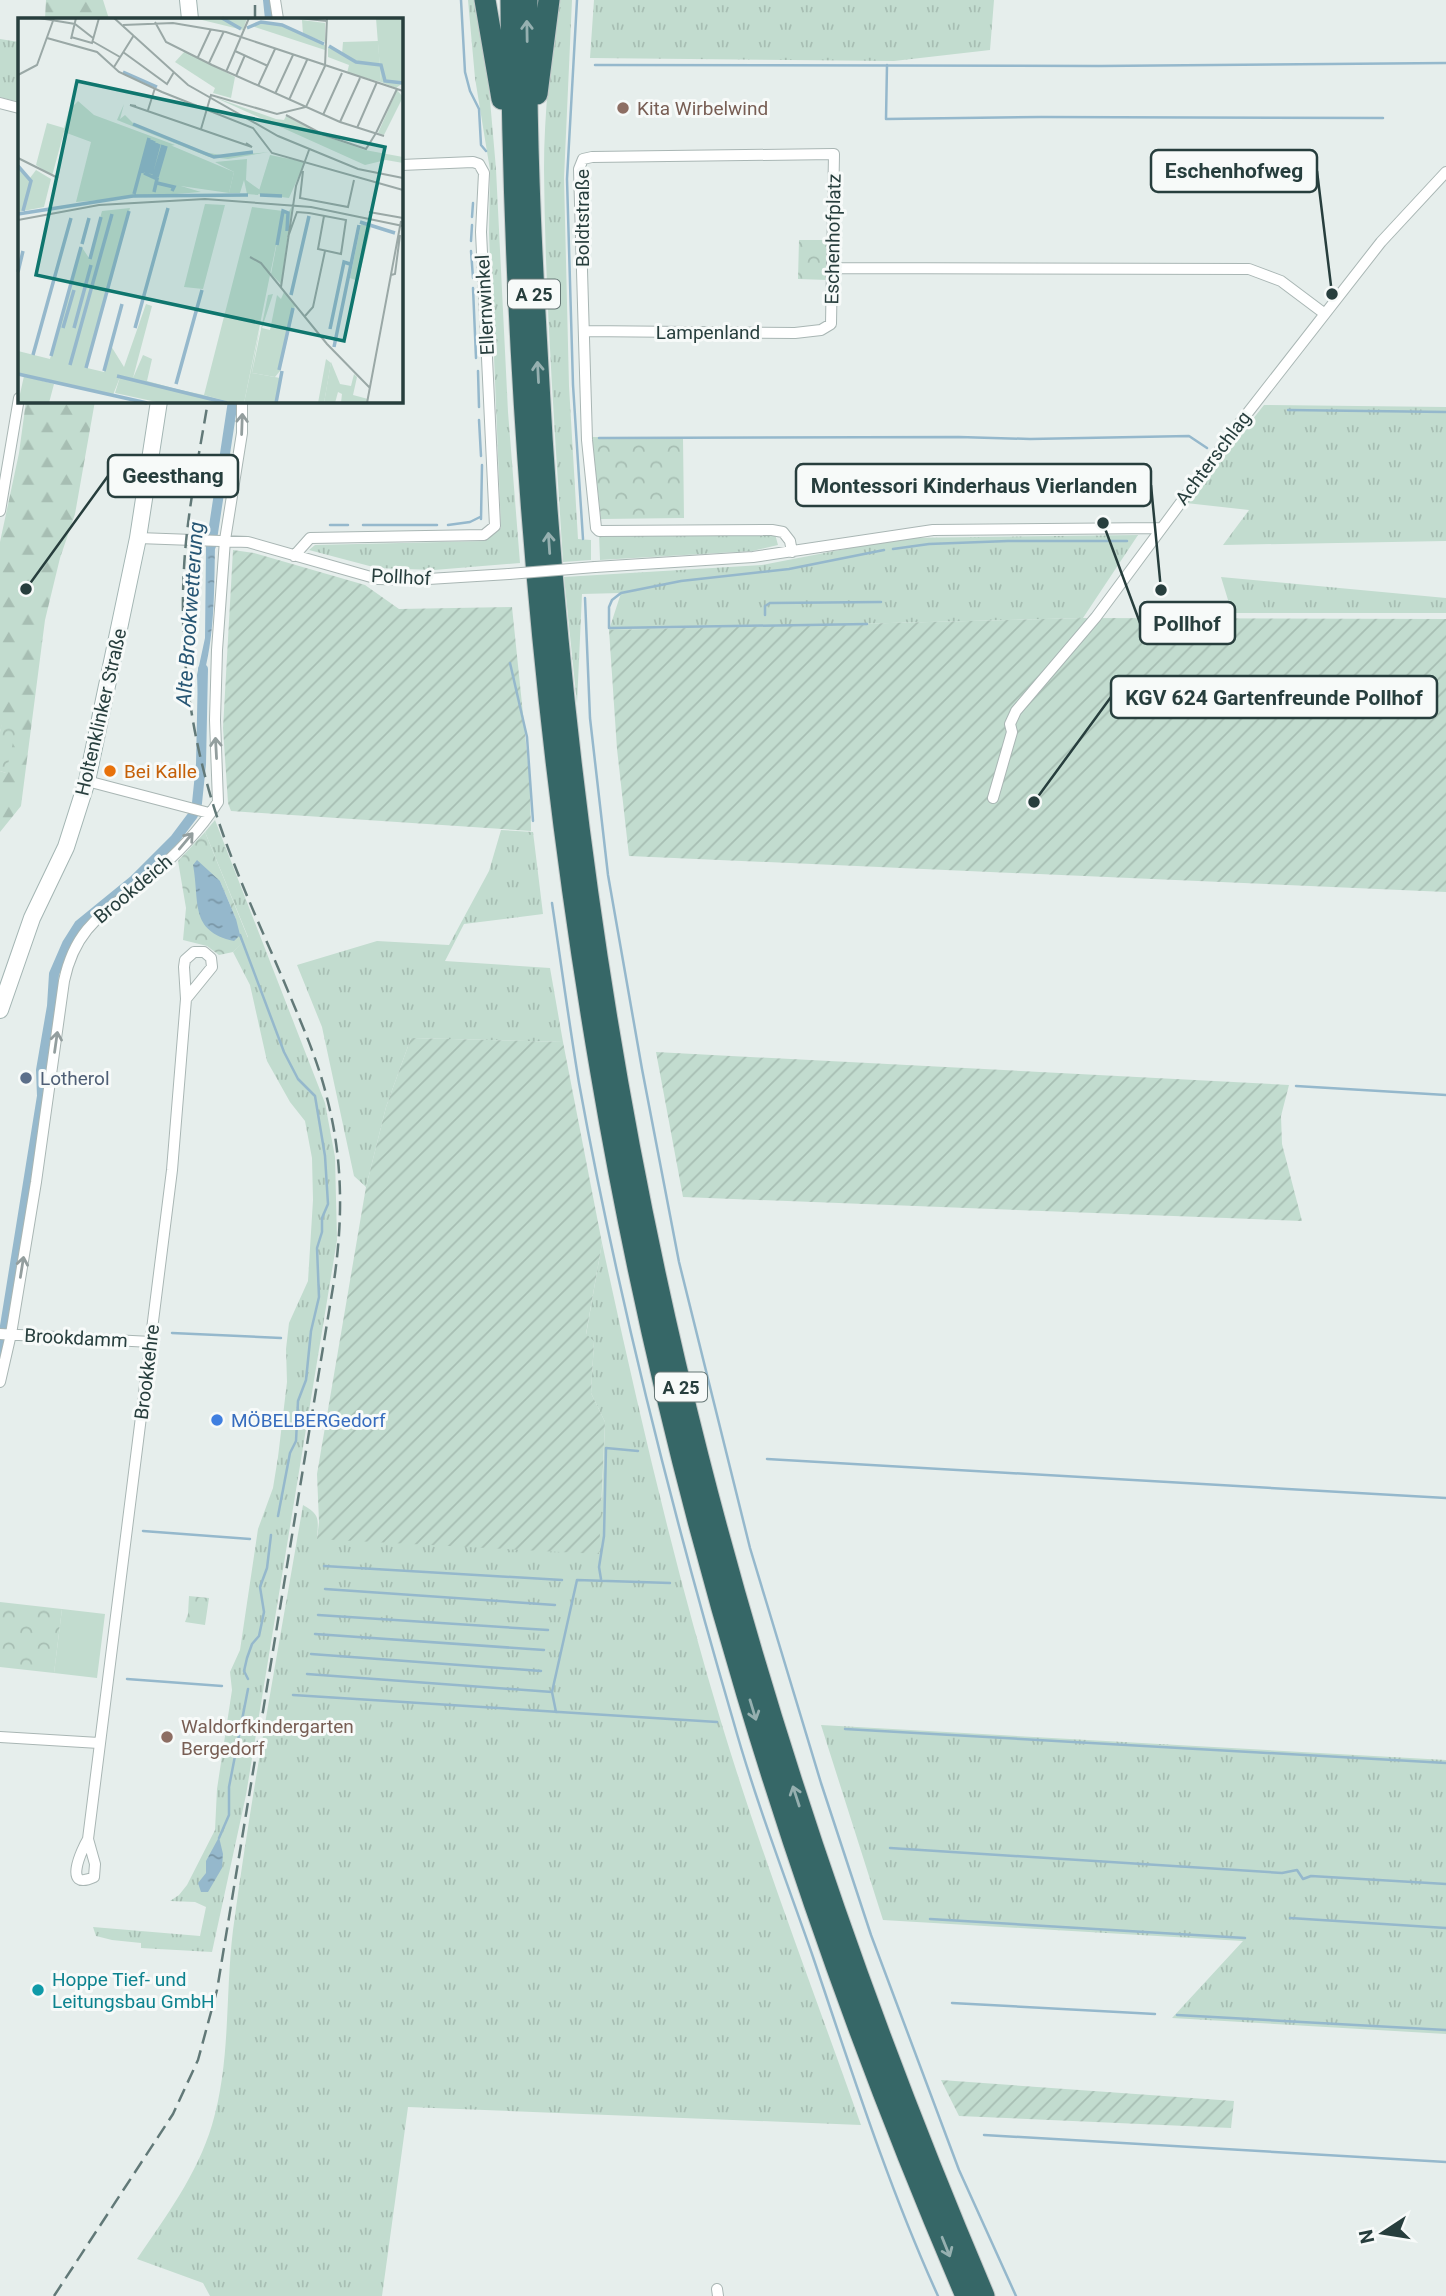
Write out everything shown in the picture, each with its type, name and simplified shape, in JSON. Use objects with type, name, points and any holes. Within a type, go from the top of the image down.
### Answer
[{"type":"highway","points":[[485,0],[492,47],[520,148]]},
{"type":"highway","name":"A 25","points":[[511,0],[541,440],[564,704],[601,981],[648,1234],[701,1467],[762,1685],[798,1801],[876,2031],[984,2296]]},
{"type":"highway","name":"A 25","points":[[527,0],[520,148],[526,440],[549,705],[584,970],[601,1076],[627,1210],[686,1470],[743,1677],[779,1794],[862,2037],[966,2296]]},
{"type":"highway","points":[[520,148],[543,62],[549,0]]},
{"type":"main road","points":[[188,0],[190,18]]},
{"type":"main road","name":"Holtenklinker Straße","points":[[0,1010],[32,918],[66,847],[87,781],[138,538],[159,402]]},
{"type":"street","points":[[275,0],[278,18]]},
{"type":"street","points":[[0,103],[18,108]]},
{"type":"street","name":"Eschenhofplatz","points":[[831,324],[834,154]]},
{"type":"street","name":"Boldtstraße","points":[[792,552],[790,541],[783,531],[599,531],[596,528],[587,440],[579,169],[583,159],[592,157],[834,154]]},
{"type":"street","name":"Ellernwinkel","points":[[402,164],[472,162],[479,164],[484,173],[481,232],[495,526]]},
{"type":"street","name":"Achterschlag","points":[[993,798],[1012,732],[1010,724],[1016,711],[1096,617],[1160,528],[1381,243],[1446,172]]},
{"type":"street","points":[[833,268],[1249,269],[1281,281],[1325,314]]},
{"type":"street","name":"Lampenland","points":[[584,331],[795,332],[821,330],[831,324]]},
{"type":"street","points":[[0,511],[18,402]]},
{"type":"street","name":"Brookdeich","points":[[0,1382],[6,1334],[36,1182],[64,981],[70,956],[85,930],[172,856],[199,811],[219,799],[215,720],[225,540],[242,433],[242,402]]},
{"type":"street","name":"Pollhof","points":[[295,556],[310,538],[484,534],[495,526]]},
{"type":"street","points":[[792,552],[933,530],[1160,528]]},
{"type":"street","name":"Pollhof","points":[[138,538],[248,542],[378,579],[412,580],[703,561],[792,552]]},
{"type":"street","points":[[87,781],[199,811]]},
{"type":"street","name":"Brookkehre","points":[[88,1839],[172,1170],[186,999]]},
{"type":"street","name":"Brookdamm","points":[[6,1334],[151,1342]]},
{"type":"street","points":[[0,1737],[99,1744]]},
{"type":"green space","points":[[46,0],[103,0],[109,18],[45,18]]},
{"type":"green space","points":[[468,0],[475,0],[488,77],[520,563],[434,570],[377,568],[309,550],[315,545],[484,541],[501,528],[489,234],[490,170],[475,78]]},
{"type":"green space","points":[[556,0],[572,0],[564,178],[569,386],[578,539],[591,540],[591,560],[563,562],[548,316],[544,169],[546,106]]},
{"type":"green space","points":[[594,0],[994,0],[990,50],[894,61],[590,58]]},
{"type":"green space","points":[[0,39],[18,42],[18,102],[0,97]]},
{"type":"green space","points":[[799,240],[829,240],[828,280],[798,279]]},
{"type":"green space","points":[[26,402],[95,402],[75,514],[60,558],[45,620],[21,806],[0,832],[0,771],[6,773],[4,717],[0,732],[0,542],[19,453]]},
{"type":"green space","points":[[1264,405],[1446,407],[1446,541],[1223,545],[1249,510],[1186,503]]},
{"type":"green space","points":[[592,437],[683,438],[684,518],[601,519]]},
{"type":"green space","points":[[599,533],[775,534],[778,545],[752,551],[600,560]]},
{"type":"green space","points":[[1138,535],[1083,618],[609,630],[621,593],[582,594],[577,704],[564,577],[762,565],[902,538]]},
{"type":"green space","points":[[233,550],[254,553],[365,585],[399,609],[512,607],[530,782],[531,831],[231,811],[228,803],[223,728]]},
{"type":"green space","points":[[1221,577],[1446,598],[1446,613],[1232,613]]},
{"type":"green space","points":[[1083,618],[1446,619],[1446,892],[629,856],[617,749],[609,630]]},
{"type":"green space","points":[[3,717],[18,721],[6,773],[0,771],[0,732]]},
{"type":"green space","points":[[215,820],[325,1103],[335,1157],[337,1240],[246,1795],[212,1952],[141,1948],[141,1943],[96,1936],[93,1927],[200,1936],[206,1907],[195,1902],[170,1901],[187,1885],[215,1830],[217,1789],[232,1690],[230,1672],[240,1650],[258,1529],[273,1488],[278,1457],[287,1382],[286,1349],[289,1323],[308,1281],[313,1200],[312,1158],[305,1121],[290,1102],[267,1061],[250,985],[233,952],[248,937],[205,832]]},
{"type":"green space","points":[[501,830],[533,832],[543,914],[464,924],[445,961],[550,968],[563,1042],[411,1038],[386,1107],[366,1187],[354,1176],[322,1027],[297,965],[377,941],[449,945],[489,871]]},
{"type":"green space","points":[[205,832],[248,938],[233,952],[219,955],[207,946],[183,940],[186,908],[178,861]],"holes":[[[220,881],[236,919],[199,910],[197,887]]]},
{"type":"green space","points":[[411,1038],[563,1042],[602,1243],[586,1334],[594,1341],[591,1393],[605,1422],[599,1554],[317,1539],[317,1474],[366,1187],[386,1107]]},
{"type":"green space","points":[[656,1052],[1289,1085],[1281,1116],[1282,1144],[1302,1221],[683,1197]]},
{"type":"green space","points":[[602,1243],[657,1485],[722,1725],[772,1876],[861,2125],[408,2107],[382,2296],[210,2296],[203,2283],[137,2259],[170,2211],[198,2161],[218,2101],[225,2052],[233,1930],[240,1877],[303,1505],[316,1515],[317,1539],[602,1500],[605,1422],[591,1393],[594,1342],[586,1335]]},
{"type":"green space","points":[[189,1596],[209,1598],[205,1625],[185,1622]]},
{"type":"green space","points":[[0,1602],[62,1609],[54,1673],[0,1667]]},
{"type":"green space","points":[[62,1609],[105,1614],[97,1678],[54,1673]]},
{"type":"green space","points":[[821,1725],[1446,1760],[1446,2034],[1172,2018],[1243,1941],[883,1920]]},
{"type":"green space","points":[[941,2080],[1234,2101],[1231,2128],[959,2116]]},
{"type":"water","points":[[206,546],[215,546],[214,603],[208,658],[198,694],[197,675],[205,638]]},
{"type":"water","points":[[197,860],[220,881],[240,935],[234,941],[210,930],[203,922],[197,903],[193,865]]},
{"type":"water","points":[[219,1837],[223,1854],[222,1868],[208,1892],[201,1892],[198,1883],[206,1873],[206,1861]]},
{"type":"waterway","name":"Alte Brookwetterung","points":[[268,0],[270,18]]},
{"type":"waterway","points":[[461,0],[465,72],[479,109],[481,145],[486,151]]},
{"type":"waterway","points":[[577,0],[567,179],[573,385],[583,539]]},
{"type":"waterway","points":[[595,65],[1099,66],[1446,63]]},
{"type":"waterway","points":[[887,65],[886,119],[1383,118]]},
{"type":"waterway","points":[[472,217],[473,203]]},
{"type":"waterway","points":[[471,241],[472,225]]},
{"type":"waterway","points":[[471,251],[473,278]]},
{"type":"waterway","points":[[473,288],[476,358]]},
{"type":"waterway","points":[[478,371],[479,407]]},
{"type":"waterway","name":"Alte Brookwetterung","points":[[211,546],[233,402]]},
{"type":"waterway","points":[[1288,410],[1446,412]]},
{"type":"waterway","points":[[479,420],[481,456]]},
{"type":"waterway","points":[[599,438],[1030,439],[1189,436],[1207,448]]},
{"type":"waterway","points":[[481,519],[482,465]]},
{"type":"waterway","points":[[448,525],[470,522],[480,517]]},
{"type":"waterway","points":[[330,525],[348,525]]},
{"type":"waterway","points":[[363,525],[437,525]]},
{"type":"waterway","points":[[893,549],[929,544],[1008,541],[1127,541]]},
{"type":"waterway","points":[[867,624],[609,628],[609,607],[612,600],[621,593],[681,581],[789,569],[884,550]]},
{"type":"waterway","points":[[585,598],[590,718],[608,875],[679,1262],[750,1548],[821,1783],[871,1935],[959,2170],[1016,2296]]},
{"type":"waterway","points":[[765,615],[765,606],[770,603],[881,602]]},
{"type":"waterway","points":[[510,663],[527,737],[533,821]]},
{"type":"waterway","points":[[0,1357],[42,1096],[41,1070],[52,1006],[54,974],[79,925],[133,881],[175,839],[193,815],[201,764],[203,669]]},
{"type":"waterway","points":[[552,903],[579,1083],[611,1244],[648,1404],[710,1641],[751,1779],[856,2084],[886,2170],[938,2296]]},
{"type":"waterway","points":[[240,935],[284,1052],[298,1079],[315,1096],[325,1156],[328,1204],[322,1218],[322,1232],[317,1248],[319,1297],[311,1331],[306,1380],[298,1401],[296,1441],[290,1453],[278,1516]]},
{"type":"waterway","points":[[1296,1086],[1446,1095]]},
{"type":"waterway","points":[[172,1333],[281,1338]]},
{"type":"waterway","points":[[601,1579],[599,1567],[604,1536],[606,1448],[638,1451]]},
{"type":"waterway","points":[[767,1459],[1446,1498]]},
{"type":"waterway","points":[[143,1531],[250,1539]]},
{"type":"waterway","points":[[248,1679],[244,1671],[247,1658],[252,1644],[259,1636],[264,1612],[260,1587],[267,1568],[271,1535]]},
{"type":"waterway","points":[[324,1566],[562,1580]]},
{"type":"waterway","points":[[556,1712],[552,1692],[577,1580],[670,1583]]},
{"type":"waterway","points":[[325,1589],[555,1605]]},
{"type":"waterway","points":[[318,1615],[548,1630]]},
{"type":"waterway","points":[[315,1634],[544,1650]]},
{"type":"waterway","points":[[311,1654],[541,1671]]},
{"type":"waterway","points":[[307,1674],[552,1692]]},
{"type":"waterway","points":[[127,1679],[222,1686]]},
{"type":"waterway","points":[[219,1838],[229,1815],[229,1787],[248,1689]]},
{"type":"waterway","points":[[293,1695],[717,1722]]},
{"type":"waterway","points":[[845,1729],[1446,1763]]},
{"type":"waterway","points":[[890,1848],[1282,1873],[1297,1870],[1303,1879],[1311,1876],[1446,1884]]},
{"type":"waterway","points":[[1290,1918],[1446,1928]]},
{"type":"waterway","points":[[930,1919],[1245,1938]]},
{"type":"waterway","points":[[952,2003],[1155,2014]]},
{"type":"waterway","points":[[1177,2015],[1446,2030]]},
{"type":"waterway","points":[[984,2135],[1446,2162]]},
{"type":"railway","points":[[255,0],[255,18]]},
{"type":"railway","points":[[54,2296],[173,2114],[198,2060],[217,1990],[334,1281],[339,1235],[339,1166],[324,1086],[222,831],[204,772],[193,722],[184,645],[184,568],[208,402]]},
{"type":"place","name":"Kita Wirbelwind","points":[[623,108]]},
{"type":"place","name":"Eschenhofweg","points":[[1332,294]]},
{"type":"place","name":"Pollhof","points":[[1103,523]]},
{"type":"place","name":"Geesthang","points":[[26,589]]},
{"type":"place","name":"Montessori Kinderhaus Vierlanden","points":[[1161,590]]},
{"type":"place","name":"Bei Kalle","points":[[110,771]]},
{"type":"place","name":"KGV 624 Gartenfreunde Pollhof","points":[[1034,802]]},
{"type":"place","name":"Lotherol","points":[[26,1078]]},
{"type":"place","name":"MÖBELBERGedorf","points":[[217,1420]]},
{"type":"place","name":"Waldorfkindergarten Bergedorf","points":[[167,1737]]},
{"type":"place","name":"Hoppe Tief- und Leitungsbau GmbH","points":[[38,1990]]}]
